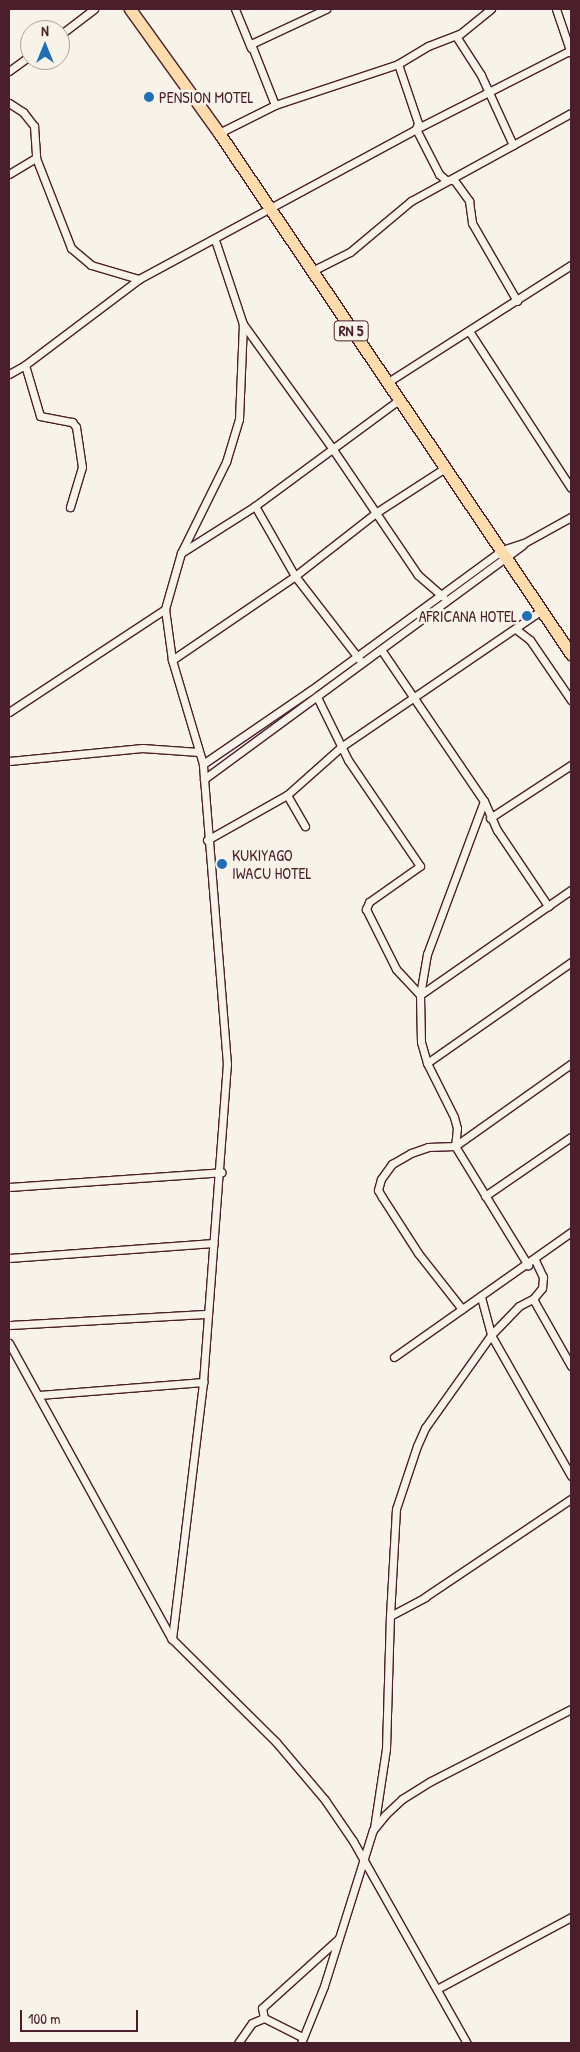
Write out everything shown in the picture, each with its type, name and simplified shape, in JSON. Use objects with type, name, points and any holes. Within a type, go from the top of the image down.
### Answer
[{"type":"main road","name":"RN 5","points":[[130,9],[219,133],[571,654]]},
{"type":"street","points":[[70,27],[94,9]]},
{"type":"street","points":[[236,9],[275,104]]},
{"type":"street","points":[[251,49],[253,42],[324,9]]},
{"type":"street","points":[[219,133],[275,104],[398,64],[428,46],[456,36],[491,9]]},
{"type":"street","points":[[9,374],[25,365],[139,279],[215,240],[486,92],[571,51],[556,9]]},
{"type":"street","points":[[456,36],[481,75],[486,92],[513,145]]},
{"type":"street","points":[[9,71],[20,63]]},
{"type":"street","points":[[398,64],[418,123],[416,129],[439,174],[446,180],[454,180]]},
{"type":"street","points":[[9,103],[23,112],[34,126],[36,158],[71,248],[91,265],[139,279]]},
{"type":"street","points":[[312,271],[350,252],[411,201],[454,180],[571,113]]},
{"type":"street","points":[[9,174],[36,158]]},
{"type":"street","points":[[454,180],[471,204],[473,226],[517,301]]},
{"type":"street","points":[[215,240],[243,324],[377,512],[418,576],[448,602]]},
{"type":"street","points":[[388,382],[571,265]]},
{"type":"street","points":[[172,1639],[203,1382],[206,1314],[221,1172],[227,1064],[202,764],[172,660],[165,609],[181,553],[226,462],[239,419],[243,324]]},
{"type":"street","points":[[469,331],[571,488]]},
{"type":"street","points":[[25,365],[40,416],[69,421],[76,427],[82,467],[70,507]]},
{"type":"street","points":[[181,553],[255,506],[399,400]]},
{"type":"street","points":[[172,660],[296,576],[377,512],[445,468]]},
{"type":"street","points":[[255,506],[296,576],[356,657],[363,663]]},
{"type":"street","points":[[202,764],[442,595],[505,554],[571,517]]},
{"type":"street","points":[[204,779],[448,602],[505,554]]},
{"type":"street","points":[[9,712],[165,609]]},
{"type":"street","points":[[207,840],[287,795],[341,747],[414,694],[517,630],[542,610]]},
{"type":"street","points":[[517,630],[530,640],[571,700]]},
{"type":"street","points":[[382,651],[414,694],[484,802],[490,818],[548,906]]},
{"type":"street","points":[[317,697],[341,747],[420,866],[369,902],[366,909],[396,969],[420,995]]},
{"type":"street","points":[[9,761],[142,748],[199,752]]},
{"type":"street","points":[[490,818],[571,765]]},
{"type":"street","points":[[287,795],[305,826]]},
{"type":"street","points":[[484,802],[427,954],[420,995],[421,1042],[426,1063],[454,1117],[457,1128],[455,1146],[528,1265]]},
{"type":"street","points":[[420,995],[571,890]]},
{"type":"street","points":[[426,1063],[571,962]]},
{"type":"street","points":[[462,1309],[418,1253],[378,1190],[381,1179],[392,1164],[410,1153],[428,1147],[455,1146],[571,1064]]},
{"type":"street","points":[[485,1196],[571,1137]]},
{"type":"street","points":[[9,1187],[221,1172]]},
{"type":"street","points":[[394,1357],[571,1234]]},
{"type":"street","points":[[9,1258],[213,1243]]},
{"type":"street","points":[[264,2018],[302,2040],[324,1986],[374,1830],[386,1749],[390,1616],[396,1509],[417,1446],[425,1428],[491,1335],[520,1306],[533,1299],[542,1288],[543,1277],[535,1260]]},
{"type":"street","points":[[481,1297],[491,1335],[571,1476]]},
{"type":"street","points":[[533,1299],[571,1366]]},
{"type":"street","points":[[9,1325],[206,1314]]},
{"type":"street","points":[[9,1342],[172,1639],[276,1742],[325,1800],[365,1861],[467,2043]]},
{"type":"street","points":[[39,1395],[203,1382]]},
{"type":"street","points":[[390,1616],[425,1597],[571,1499]]},
{"type":"street","points":[[374,1830],[402,1799],[571,1709]]},
{"type":"street","points":[[437,1989],[571,1917]]},
{"type":"street","points":[[264,2018],[264,2003],[338,1938]]},
{"type":"street","points":[[238,2043],[252,2023],[264,2018]]},
{"type":"place","name":"PENSION MOTEL","points":[[149,97]]},
{"type":"place","name":"AFRICANA HOTEL","points":[[527,616]]},
{"type":"place","name":"KUKIYAGO IWACU HOTEL","points":[[222,864]]}]
